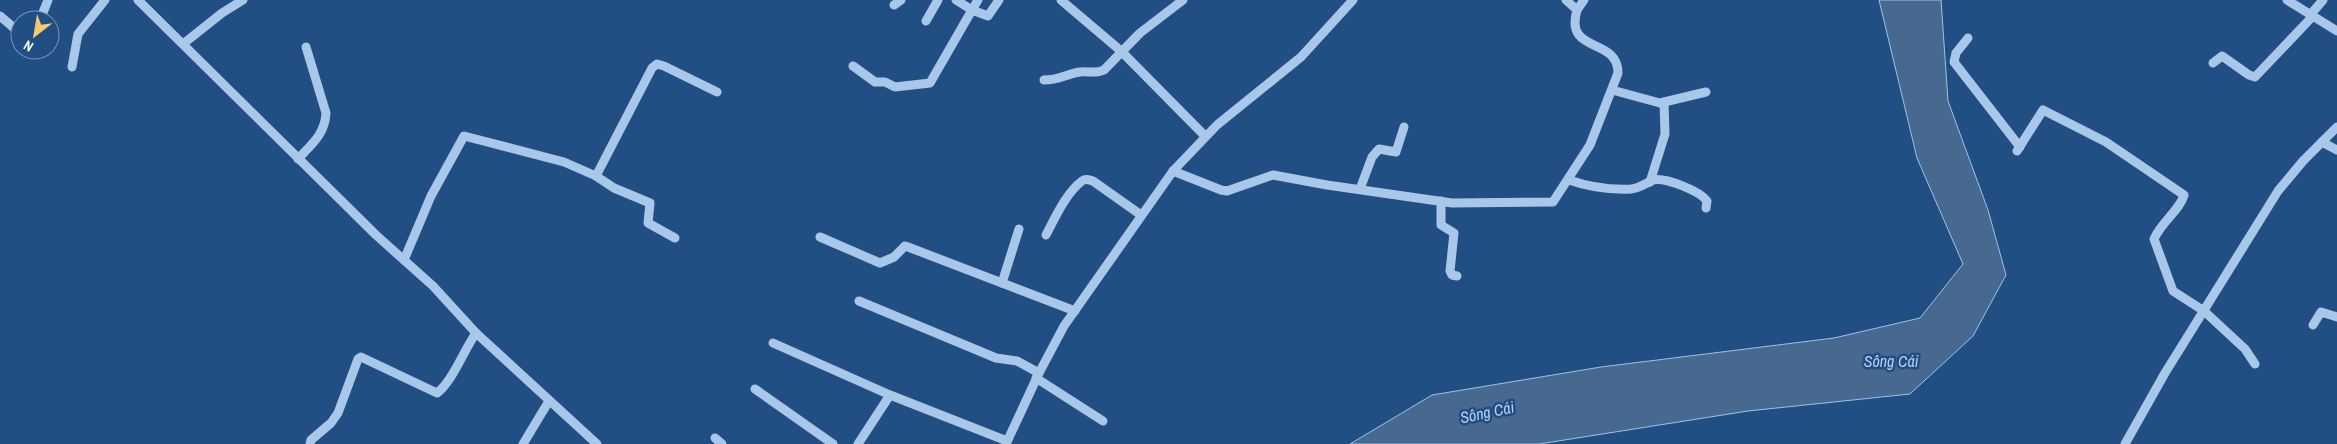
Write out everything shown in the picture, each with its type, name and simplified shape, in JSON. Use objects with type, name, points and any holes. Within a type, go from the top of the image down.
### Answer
[{"type":"street","points":[[72,67],[78,34],[105,0]]},
{"type":"street","points":[[183,44],[242,0]]},
{"type":"street","points":[[926,21],[938,0]]},
{"type":"street","points":[[956,0],[972,10],[988,16],[999,0]]},
{"type":"street","points":[[853,66],[876,82],[885,82],[895,87],[930,83],[978,0]]},
{"type":"street","points":[[1061,0],[1121,51],[1205,136]]},
{"type":"street","points":[[1044,80],[1056,80],[1080,72],[1100,72],[1140,33],[1183,0]]},
{"type":"street","points":[[773,343],[890,395],[1006,442],[1037,376],[1075,311],[1140,215],[1174,171],[1205,136],[1301,57],[1353,0]]},
{"type":"street","points":[[1566,0],[1577,10]]},
{"type":"street","points":[[1174,171],[1221,190],[1272,175],[1452,203],[1553,202],[1590,145],[1612,90],[1618,65],[1606,50],[1578,35],[1574,28],[1577,10],[1584,0]]},
{"type":"street","points":[[2287,0],[2337,31]]},
{"type":"street","points":[[2213,63],[2222,56],[2249,75],[2255,77],[2312,15],[2323,0]]},
{"type":"street","points":[[143,2],[298,159],[433,286],[476,333],[596,444]]},
{"type":"street","points":[[0,16],[10,25]]},
{"type":"street","points":[[1968,38],[1956,53],[1954,62],[2019,149],[2043,110],[2106,142],[2184,195],[2176,210],[2169,215],[2157,231],[2154,241],[2173,291],[2204,311],[2245,349],[2255,364]]},
{"type":"street","points":[[298,159],[323,131],[326,124],[326,113],[306,47]]},
{"type":"street","points":[[596,176],[652,68],[658,64],[664,66],[717,92]]},
{"type":"street","points":[[1612,90],[1653,102],[1664,102],[1706,92]]},
{"type":"street","points":[[1650,182],[1665,134],[1664,102]]},
{"type":"street","points":[[1360,189],[1372,157],[1379,149],[1396,152],[1404,127]]},
{"type":"street","points":[[2125,444],[2204,311],[2283,184],[2337,128]]},
{"type":"street","points":[[404,260],[431,196],[464,136],[564,162],[596,176],[614,188],[650,203],[647,222],[675,238]]},
{"type":"street","points":[[2322,142],[2337,150]]},
{"type":"street","points":[[1046,235],[1072,193],[1086,179],[1093,181],[1140,215]]},
{"type":"street","points":[[1569,180],[1591,186],[1616,189],[1632,189],[1660,180],[1698,192],[1707,201],[1706,208]]},
{"type":"street","points":[[1441,201],[1441,225],[1454,233],[1450,271],[1453,276],[1457,276]]},
{"type":"street","points":[[1002,283],[1019,229]]},
{"type":"street","points":[[820,238],[880,263],[889,260],[905,246],[1075,311]]},
{"type":"street","points":[[860,301],[996,358],[1005,361],[1017,361],[1103,421]]},
{"type":"street","points":[[2313,325],[2321,312],[2337,317]]},
{"type":"street","points":[[310,444],[311,440],[331,423],[338,413],[358,359],[361,357],[437,393],[450,379],[464,350],[476,333]]},
{"type":"street","points":[[755,389],[833,444]]},
{"type":"street","points":[[858,444],[890,395]]},
{"type":"street","points":[[523,444],[549,400]]},
{"type":"water","name":"Sông Cái","points":[[1879,0],[1941,0],[1948,101],[1988,210],[2006,275],[1973,336],[1910,394],[1748,411],[1539,444],[1350,444],[1432,395],[1601,367],[1834,338],[1920,318],[1963,264],[1917,158]]}]
